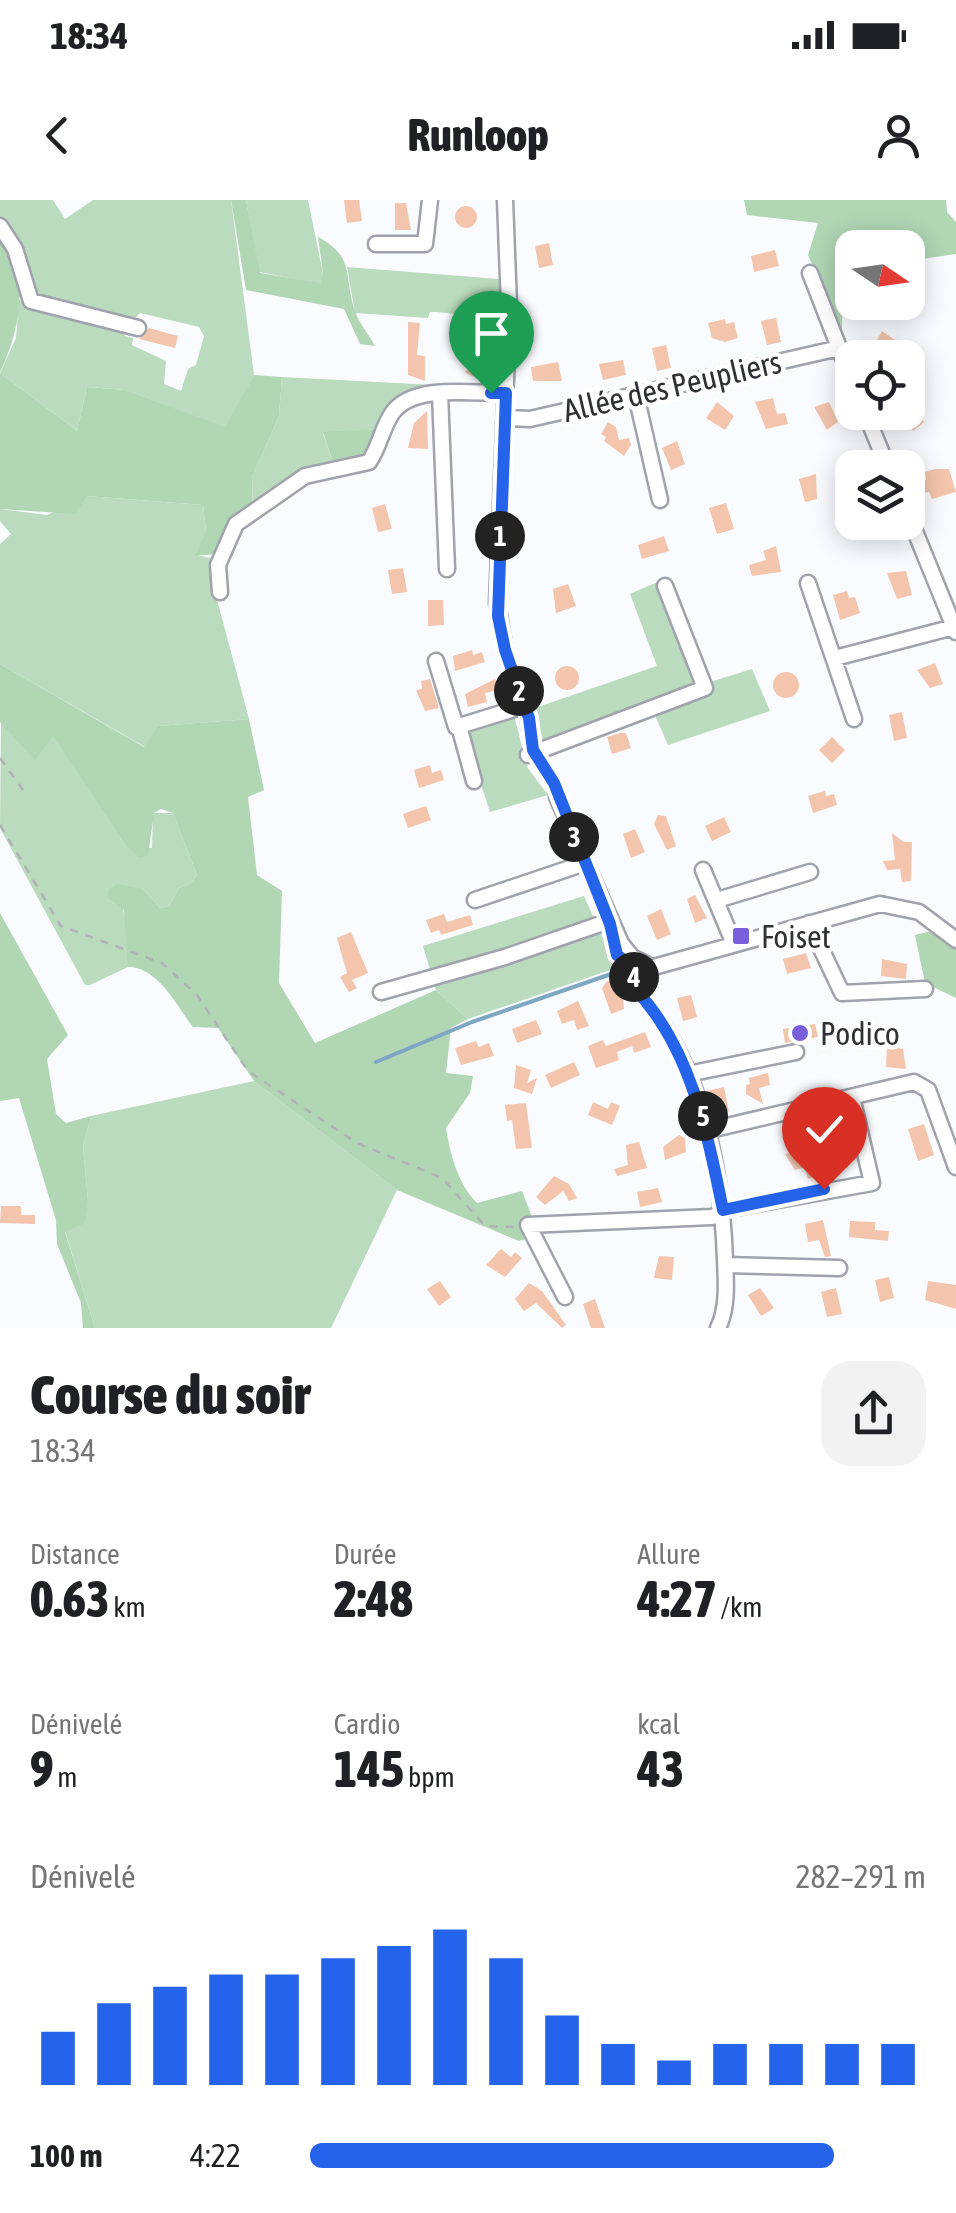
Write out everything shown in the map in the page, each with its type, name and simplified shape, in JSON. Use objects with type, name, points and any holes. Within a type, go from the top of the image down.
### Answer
[{"type":"street","points":[[376,244],[424,244],[430,200]]},
{"type":"street","points":[[504,200],[509,291],[497,603],[505,650],[524,706],[531,754],[554,783],[609,921],[617,955],[653,968],[875,905],[894,905],[923,914],[956,940]]},
{"type":"street","points":[[0,226],[14,250],[30,301],[138,328]]},
{"type":"street","points":[[810,272],[835,340]]},
{"type":"street","name":"Allée des Peupliers","points":[[506,418],[530,419],[835,349]]},
{"type":"street","points":[[220,592],[218,565],[236,524],[305,476],[370,462],[393,412],[406,401],[440,394],[506,393]]},
{"type":"street","points":[[440,394],[447,569]]},
{"type":"street","points":[[636,394],[660,500]]},
{"type":"street","points":[[835,658],[955,629],[919,540]]},
{"type":"street","points":[[808,583],[854,720]]},
{"type":"street","points":[[531,754],[705,688],[665,586]]},
{"type":"street","points":[[436,660],[474,781]]},
{"type":"street","points":[[459,726],[524,706]]},
{"type":"street","points":[[476,900],[585,863]]},
{"type":"street","points":[[703,870],[734,944]]},
{"type":"street","points":[[717,900],[810,872]]},
{"type":"street","points":[[381,992],[609,921]]},
{"type":"street","points":[[808,923],[842,993],[926,989]]},
{"type":"street","points":[[637,965],[636,990],[651,1004],[688,1074],[724,1211],[726,1287],[718,1328]]},
{"type":"street","points":[[688,1074],[796,1052]]},
{"type":"street","points":[[706,1131],[914,1082],[928,1090],[956,1167]]},
{"type":"street","points":[[565,1297],[528,1224],[712,1217],[724,1211],[872,1182],[852,1097]]},
{"type":"street","points":[[726,1265],[838,1268]]},
{"type":"path","points":[[0,758],[23,790]]},
{"type":"path","points":[[0,825],[61,926],[168,968],[197,995],[248,1071],[357,1143],[442,1178],[485,1226],[528,1224]]},
{"type":"green space","points":[[0,200],[53,200],[65,219],[93,200],[231,200],[254,375],[226,428],[126,390],[87,387],[77,431],[0,373],[16,338],[19,300],[123,327],[125,336],[133,338],[132,345],[166,361],[164,384],[181,391],[188,369],[196,365],[204,336],[199,327],[140,313],[132,321],[35,300],[0,224]]},
{"type":"green space","points":[[231,200],[246,200],[260,273],[320,283],[323,273],[318,237],[338,252],[346,268],[357,315],[375,346],[360,344],[344,309],[246,290]]},
{"type":"green space","points":[[246,200],[308,200],[323,273],[320,284],[259,272]]},
{"type":"green space","points":[[744,200],[946,200],[947,212],[956,222],[956,254],[925,259],[925,230],[835,230],[835,319],[808,255],[818,223],[747,215]]},
{"type":"green space","points":[[0,234],[16,266],[20,302],[13,339],[0,372]]},
{"type":"green space","points":[[347,267],[499,279],[500,308],[489,318],[437,312],[430,312],[428,318],[355,313]]},
{"type":"green space","points":[[0,373],[77,431],[87,387],[126,390],[225,427],[254,375],[282,377],[279,416],[252,477],[253,520],[240,529],[229,553],[195,556],[206,530],[203,505],[87,496],[75,514],[0,509]]},
{"type":"green space","points":[[282,377],[435,385],[379,429],[323,433],[337,475],[312,480],[253,520],[252,477],[279,416]]},
{"type":"green space","points":[[379,429],[370,450],[337,475],[323,432]]},
{"type":"green space","points":[[87,496],[203,505],[206,530],[196,555],[211,558],[216,596],[249,719],[159,726],[145,747],[0,664],[0,544],[11,534],[0,521],[0,509],[47,515]]},
{"type":"green space","points":[[669,577],[710,682],[752,669],[770,711],[668,745],[653,711],[544,743],[532,709],[657,666],[630,594]]},
{"type":"green space","points":[[0,664],[144,747],[158,726],[249,719],[264,790],[248,797],[257,875],[282,891],[279,983],[315,1043],[436,990],[468,1019],[451,1028],[446,1073],[473,1076],[470,1093],[446,1128],[453,1158],[460,1178],[477,1203],[522,1191],[539,1235],[519,1241],[397,1190],[254,1081],[218,1028],[193,1027],[157,980],[128,967],[124,910],[108,899],[108,890],[117,884],[143,889],[160,908],[169,906],[179,888],[190,884],[197,875],[173,813],[161,809],[154,813],[148,856],[139,857],[125,845],[53,736],[35,760],[0,722]]},
{"type":"green space","points":[[514,715],[527,767],[548,795],[490,812],[464,733]]},
{"type":"green space","points":[[1,722],[53,735],[125,845],[152,848],[153,813],[173,813],[197,875],[190,884],[179,888],[169,906],[160,908],[143,889],[108,899],[123,909],[129,933],[128,967],[90,985],[85,985],[0,828]]},
{"type":"green space","points":[[584,896],[616,968],[468,1019],[436,990],[423,946]]},
{"type":"green space","points":[[0,913],[68,1035],[47,1059],[56,1114],[66,1123],[91,1116],[83,1146],[88,1201],[85,1223],[65,1232],[95,1328],[83,1328],[81,1303],[57,1244],[56,1220],[19,1098],[0,1101]]},
{"type":"green space","points":[[935,930],[956,947],[956,998],[925,983],[915,935]]},
{"type":"green space","points":[[254,1081],[397,1190],[331,1328],[95,1328],[65,1231],[88,1201],[83,1146],[91,1116]]},
{"type":"building","points":[[344,200],[359,200],[362,221],[347,223]]},
{"type":"building","points":[[395,203],[406,203],[411,230],[395,230]]},
{"type":"building","points":[[466,206],[474,209],[474,225],[466,228],[458,225],[455,217],[458,209]]},
{"type":"building","points":[[549,243],[553,265],[539,268],[535,246]]},
{"type":"building","points":[[775,250],[779,266],[754,272],[751,256]]},
{"type":"building","points":[[776,318],[781,342],[767,345],[761,321]]},
{"type":"building","points":[[725,319],[726,324],[734,322],[738,338],[725,342],[712,338],[708,323]]},
{"type":"building","points":[[408,322],[420,323],[417,355],[425,356],[425,381],[408,375]]},
{"type":"building","points":[[149,328],[178,336],[175,348],[139,339]]},
{"type":"building","points":[[472,328],[492,333],[492,342],[483,342],[485,382],[464,372],[469,369],[470,344],[457,343],[457,335]]},
{"type":"building","points":[[882,331],[895,340],[877,340]]},
{"type":"building","points":[[666,345],[671,368],[657,371],[652,348]]},
{"type":"building","points":[[623,360],[626,375],[603,380],[599,364]]},
{"type":"building","points":[[558,362],[562,381],[533,381],[531,367]]},
{"type":"building","points":[[773,398],[777,414],[785,413],[788,424],[766,429],[755,402]]},
{"type":"building","points":[[717,402],[734,416],[725,430],[706,418]]},
{"type":"building","points":[[829,402],[835,424],[827,430],[814,407]]},
{"type":"building","points":[[427,411],[428,449],[408,448],[414,423]]},
{"type":"building","points":[[608,422],[616,427],[619,440],[629,438],[631,445],[624,456],[604,441],[606,437],[601,434]]},
{"type":"building","points":[[677,441],[685,464],[671,470],[662,448]]},
{"type":"building","points":[[949,469],[956,492],[932,499],[929,492],[925,493],[925,472]]},
{"type":"building","points":[[816,474],[817,499],[805,502],[799,479]]},
{"type":"building","points":[[726,503],[734,529],[717,534],[709,508]]},
{"type":"building","points":[[385,504],[392,529],[378,532],[372,508]]},
{"type":"building","points":[[664,536],[669,551],[642,559],[638,545]]},
{"type":"building","points":[[776,546],[781,572],[752,576],[749,565],[766,560],[763,551]]},
{"type":"building","points":[[403,568],[407,592],[392,594],[388,570]]},
{"type":"building","points":[[906,571],[912,595],[897,599],[887,573]]},
{"type":"building","points":[[568,584],[576,606],[556,613],[553,589]]},
{"type":"building","points":[[847,591],[849,598],[855,597],[860,613],[840,620],[833,595]]},
{"type":"building","points":[[428,600],[443,600],[444,625],[428,626]]},
{"type":"building","points":[[472,650],[473,655],[482,652],[485,662],[455,671],[453,656]]},
{"type":"building","points":[[935,663],[943,684],[930,688],[917,670]]},
{"type":"building","points":[[567,666],[579,678],[567,690],[555,678]]},
{"type":"building","points":[[786,672],[795,676],[799,685],[795,694],[786,698],[777,694],[773,685],[777,676]]},
{"type":"building","points":[[430,679],[439,708],[425,711],[416,690],[422,689],[421,681]]},
{"type":"building","points":[[495,679],[498,690],[485,693],[487,702],[468,707],[465,694]]},
{"type":"building","points":[[902,712],[907,738],[894,741],[889,715]]},
{"type":"building","points":[[626,733],[631,748],[612,754],[607,737]]},
{"type":"building","points":[[832,737],[845,750],[832,763],[819,750]]},
{"type":"building","points":[[430,765],[432,773],[441,770],[444,780],[419,788],[414,770]]},
{"type":"building","points":[[825,791],[826,796],[834,794],[837,805],[813,813],[808,796]]},
{"type":"building","points":[[426,806],[431,820],[408,828],[403,814]]},
{"type":"building","points":[[658,815],[666,816],[676,846],[667,850],[654,824]]},
{"type":"building","points":[[724,817],[731,832],[712,841],[705,826]]},
{"type":"building","points":[[635,829],[645,852],[631,858],[623,834]]},
{"type":"building","points":[[892,833],[904,842],[912,842],[911,881],[902,882],[900,869],[887,870],[883,861],[895,860]]},
{"type":"building","points":[[695,895],[707,918],[695,923],[687,899]]},
{"type":"building","points":[[661,909],[671,934],[657,940],[647,916]]},
{"type":"building","points":[[444,914],[447,922],[470,915],[473,925],[441,935],[439,930],[431,933],[426,920]]},
{"type":"building","points":[[351,932],[368,973],[352,980],[357,988],[349,992],[340,977],[347,973],[337,938]]},
{"type":"building","points":[[806,953],[811,968],[787,974],[783,959]]},
{"type":"building","points":[[882,959],[907,964],[906,979],[881,976]]},
{"type":"building","points":[[607,981],[617,982],[623,998],[624,1009],[611,1014],[602,988]]},
{"type":"building","points":[[691,995],[697,1017],[683,1021],[677,998]]},
{"type":"building","points":[[578,1001],[589,1026],[577,1030],[574,1020],[562,1024],[557,1011]]},
{"type":"building","points":[[536,1020],[542,1034],[517,1043],[512,1029]]},
{"type":"building","name":"Podico","points":[[815,1024],[818,1037],[785,1043],[783,1029]]},
{"type":"building","points":[[645,1032],[651,1047],[634,1053],[632,1046],[617,1052],[619,1060],[596,1068],[588,1046],[603,1040],[606,1046]]},
{"type":"building","points":[[476,1041],[479,1047],[489,1043],[494,1056],[461,1065],[455,1048]]},
{"type":"building","points":[[887,1046],[903,1049],[906,1069],[886,1067]]},
{"type":"building","points":[[574,1062],[580,1075],[551,1088],[545,1075]]},
{"type":"building","points":[[516,1065],[531,1070],[527,1083],[537,1078],[532,1094],[514,1088]]},
{"type":"building","points":[[768,1073],[770,1085],[759,1088],[763,1104],[746,1094],[746,1085],[750,1084],[749,1078]]},
{"type":"building","points":[[724,1087],[729,1111],[714,1114],[707,1091]]},
{"type":"building","points":[[593,1102],[608,1109],[611,1102],[620,1106],[612,1125],[588,1115]]},
{"type":"building","points":[[526,1103],[532,1148],[516,1149],[512,1120],[507,1121],[505,1105]]},
{"type":"building","points":[[924,1124],[934,1155],[918,1161],[908,1129]]},
{"type":"building","points":[[679,1135],[685,1138],[686,1152],[665,1160],[663,1147]]},
{"type":"building","points":[[639,1142],[647,1168],[617,1176],[614,1169],[628,1165],[626,1145]]},
{"type":"building","points":[[812,1148],[822,1175],[808,1179],[805,1167],[795,1170],[785,1154]]},
{"type":"building","points":[[554,1176],[569,1184],[577,1198],[569,1201],[563,1191],[545,1205],[536,1197]]},
{"type":"building","points":[[658,1188],[662,1202],[640,1207],[637,1192]]},
{"type":"building","points":[[1,1206],[21,1206],[21,1215],[35,1215],[35,1224],[0,1223]]},
{"type":"building","points":[[823,1220],[831,1256],[825,1257],[819,1240],[808,1242],[805,1224]]},
{"type":"building","points":[[850,1221],[875,1222],[875,1230],[889,1231],[888,1241],[849,1237]]},
{"type":"building","points":[[501,1249],[511,1257],[515,1252],[522,1258],[505,1277],[486,1265]]},
{"type":"building","points":[[659,1256],[674,1257],[672,1280],[654,1278]]},
{"type":"building","points":[[889,1277],[894,1298],[880,1302],[875,1280]]},
{"type":"building","points":[[440,1281],[451,1297],[439,1306],[427,1289]]},
{"type":"building","points":[[928,1281],[956,1285],[956,1309],[925,1300]]},
{"type":"building","points":[[529,1283],[542,1291],[566,1325],[562,1328],[536,1303],[524,1311],[515,1299]]},
{"type":"building","points":[[760,1288],[774,1308],[761,1316],[748,1295]]},
{"type":"building","points":[[836,1288],[842,1314],[827,1317],[821,1292]]},
{"type":"building","points":[[595,1299],[605,1328],[591,1328],[583,1304]]},
{"type":"waterway","points":[[376,1062],[472,1022],[614,973]]},
{"type":"place","name":"Foiset","points":[[741,936]]},
{"type":"place","name":"Podico","points":[[800,1033]]},
{"type":"route","points":[[491,393],[506,393],[498,616],[505,650],[529,718],[532,746],[554,783],[610,924],[617,955],[624,964],[636,969],[636,990],[651,1004],[688,1074],[703,1116],[723,1210],[824,1189]]}]
